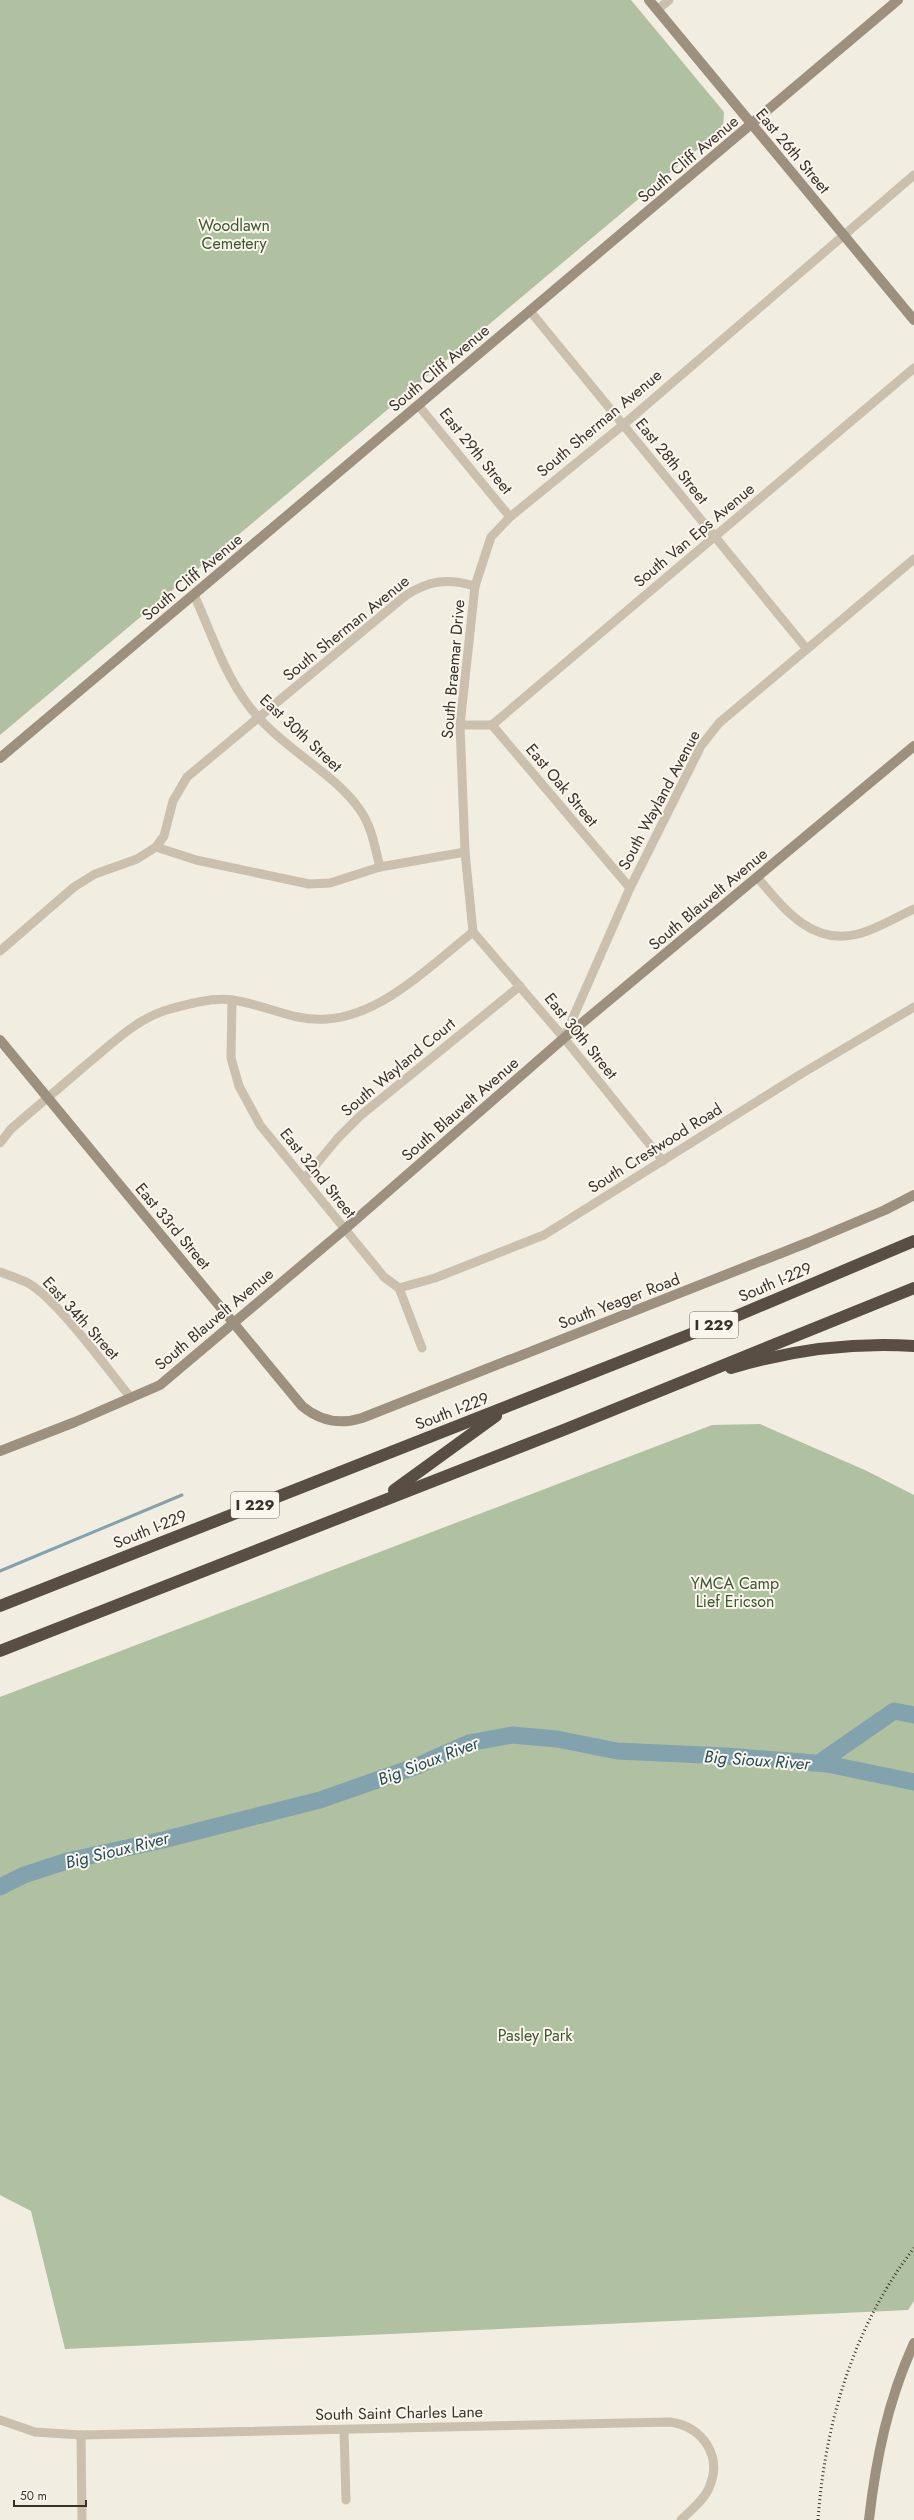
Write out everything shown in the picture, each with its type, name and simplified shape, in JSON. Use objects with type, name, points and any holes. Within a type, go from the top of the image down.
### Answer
[{"type":"highway","name":"South I-229","points":[[0,1606],[734,1317],[914,1241]]},
{"type":"highway","name":"I 229","points":[[0,1651],[643,1397],[914,1288]]},
{"type":"highway","points":[[643,1397],[710,1375],[782,1355],[837,1347],[914,1346]]},
{"type":"highway","points":[[379,1500],[511,1405]]},
{"type":"street","name":"East 26th Street","points":[[649,0],[914,320]]},
{"type":"street","points":[[657,10],[669,0]]},
{"type":"street","name":"South Cliff Avenue","points":[[0,758],[752,125],[898,0]]},
{"type":"street","name":"South Sherman Avenue","points":[[0,951],[74,887],[95,874],[137,859],[156,847],[164,836],[173,801],[188,777],[416,589],[443,580],[475,586],[491,537],[510,517],[623,425],[914,175]]},
{"type":"street","name":"East 28th Street","points":[[530,311],[806,648]]},
{"type":"street","name":"South Van Eps Avenue","points":[[492,725],[914,368]]},
{"type":"street","name":"East 29th Street","points":[[418,405],[510,517]]},
{"type":"street","name":"South Wayland Avenue","points":[[564,1038],[630,888],[701,746],[714,728],[806,648],[914,559]]},
{"type":"street","name":"South Braemar Drive","points":[[473,932],[465,852],[460,725],[475,586]]},
{"type":"street","name":"East 30th Street","points":[[194,595],[228,674],[239,693],[259,719],[343,792],[360,810],[372,832],[380,867]]},
{"type":"street","points":[[460,725],[492,725]]},
{"type":"street","name":"East Oak Street","points":[[492,725],[630,888]]},
{"type":"street","name":"South Blauvelt Avenue","points":[[0,1451],[75,1422],[160,1385],[345,1229],[564,1038],[758,878],[914,746]]},
{"type":"street","points":[[156,847],[196,860],[309,884],[330,883],[380,867],[465,852]]},
{"type":"street","points":[[758,878],[786,912],[801,925],[822,934],[838,937],[858,934],[914,909]]},
{"type":"street","points":[[0,1144],[11,1129],[133,1026],[168,1009],[201,1002],[232,1000],[295,1016],[326,1020],[348,1016],[369,1009],[390,997],[473,932]]},
{"type":"street","name":"East 30th Street","points":[[473,932],[564,1038],[663,1161]]},
{"type":"street","name":"South Wayland Court","points":[[304,1179],[338,1138],[366,1111],[520,986]]},
{"type":"street","name":"East 32nd Street","points":[[232,1000],[231,1058],[239,1086],[260,1126],[384,1277],[399,1288]]},
{"type":"street","name":"South Crestwood Road","points":[[399,1288],[435,1278],[544,1235],[801,1074],[914,1007]]},
{"type":"street","name":"East 33rd Street","points":[[0,1040],[302,1406],[313,1414],[331,1421]]},
{"type":"street","name":"South Yeager Road","points":[[331,1421],[346,1422],[362,1418],[809,1242],[885,1210],[914,1195]]},
{"type":"street","name":"East 34th Street","points":[[0,1272],[27,1282],[41,1293],[131,1398]]},
{"type":"street","points":[[399,1288],[422,1348]]},
{"type":"street","points":[[870,2520],[877,2460],[888,2412],[914,2343]]},
{"type":"street","name":"South Saint Charles Lane","points":[[0,2420],[35,2432],[81,2435],[670,2422],[681,2424],[693,2430],[710,2446],[713,2465],[713,2477],[709,2489],[681,2520]]},
{"type":"street","points":[[344,2430],[346,2500]]},
{"type":"street","points":[[81,2435],[82,2520]]},
{"type":"green space","name":"Woodlawn Cemetery","points":[[0,0],[631,0],[724,112],[723,128],[0,735]]},
{"type":"green space","name":"Pasley Park","points":[[760,1424],[867,1471],[914,1495],[914,2301],[908,2310],[65,2349],[31,2211],[0,2195],[0,1697],[712,1425]]},
{"type":"waterway","points":[[0,1571],[182,1495]]},
{"type":"waterway","points":[[819,1763],[894,1711],[914,1715]]},
{"type":"waterway","name":"Big Sioux River","points":[[0,1887],[24,1875],[67,1861],[163,1840],[320,1800],[417,1766],[469,1743],[512,1735],[557,1739],[617,1751],[726,1756],[827,1764],[914,1782]]},
{"type":"railway","points":[[818,2520],[828,2447],[846,2376],[859,2342],[875,2310],[893,2278],[914,2248]]},
{"type":"park label","name":"YMCA Camp Lief Ericson","points":[[735,1592]]}]
